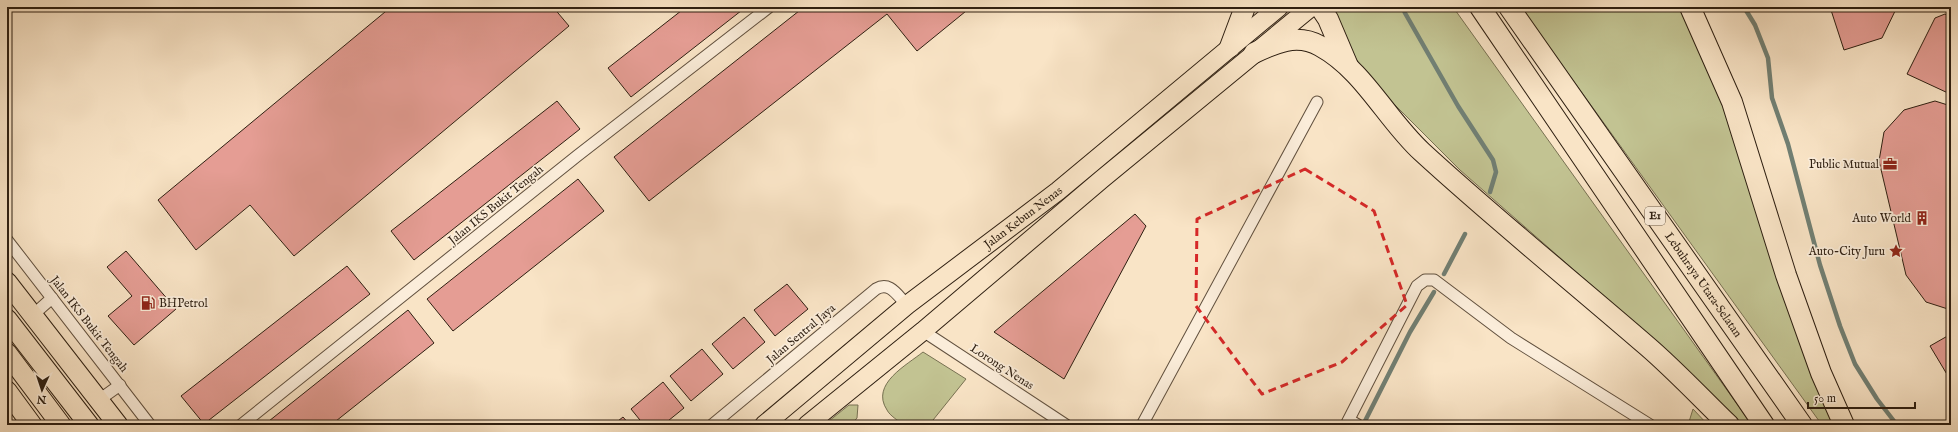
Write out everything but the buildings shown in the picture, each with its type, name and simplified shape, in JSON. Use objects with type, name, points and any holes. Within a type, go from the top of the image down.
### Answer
[{"type":"highway","points":[[1230,47],[1245,7]]},
{"type":"highway","points":[[1320,7],[1328,19],[1348,66]]},
{"type":"highway","name":"E1","points":[[1480,7],[1764,425]]},
{"type":"highway","name":"Lebuhraya Utara–Selatan","points":[[1509,7],[1802,425]]},
{"type":"highway","points":[[1690,7],[1732,102],[1786,275],[1821,373],[1844,425]]},
{"type":"highway","points":[[1254,53],[1273,43],[1297,40],[1319,45],[1348,66],[1421,151],[1514,234],[1648,347],[1729,425]]},
{"type":"highway","points":[[7,282],[118,425]]},
{"type":"highway","points":[[7,319],[89,425]]},
{"type":"highway","points":[[7,353],[61,425]]},
{"type":"highway","points":[[7,391],[32,425]]},
{"type":"main road","name":"Jalan Kebun Nenas","points":[[764,425],[907,305],[1058,191],[1279,7]]},
{"type":"main road","name":"Jalan Kebun Nenas","points":[[806,425],[923,331],[1102,179],[1311,7]]},
{"type":"street","name":"Jalan IKS Bukit Tengah","points":[[241,425],[577,156],[769,7]]},
{"type":"street","points":[[1142,425],[1317,102]]},
{"type":"street","name":"Jalan IKS Bukit Tengah","points":[[7,240],[150,425]]},
{"type":"street","points":[[1352,423],[1417,286],[1425,280],[1434,280],[1511,338],[1650,425]]},
{"type":"street","name":"Jalan Sentral Jaya","points":[[712,425],[882,285],[891,287],[907,305]]},
{"type":"street","points":[[33,315],[52,298]]},
{"type":"street","name":"Lorong Nenas","points":[[923,331],[1066,425]]},
{"type":"street","points":[[99,400],[120,385]]},
{"type":"highlighted area","points":[[1305,169],[1374,211],[1407,305],[1342,362],[1262,394],[1196,306],[1197,219]]},
{"type":"green space","points":[[1333,7],[1453,7],[1752,425],[1738,425],[1672,356],[1460,170],[1380,90],[1350,51],[1332,11]]},
{"type":"green space","points":[[1520,7],[1680,7],[1739,143],[1833,425],[1822,425]]},
{"type":"green space","points":[[923,352],[966,379],[929,425],[903,425],[888,412],[883,401],[883,392],[887,384],[900,369]]},
{"type":"green space","points":[[849,405],[858,405],[857,418],[851,425],[824,425]]},
{"type":"green space","points":[[1693,409],[1708,425],[1688,425]]},
{"type":"waterway","points":[[1403,7],[1458,106],[1493,160],[1496,172],[1490,192]]},
{"type":"waterway","points":[[1744,7],[1755,25],[1768,58],[1772,98],[1788,144],[1820,265],[1840,326],[1855,364],[1877,399],[1897,425]]},
{"type":"waterway","points":[[1444,274],[1465,234]]},
{"type":"waterway","points":[[1363,425],[1410,332],[1434,292]]},
{"type":"place","name":"Public Mutual","points":[[1890,164]]},
{"type":"place","name":"Auto World","points":[[1922,218]]},
{"type":"place","name":"Auto-City Juru","points":[[1896,251]]},
{"type":"place","name":"BHPetrol","points":[[148,303]]}]
